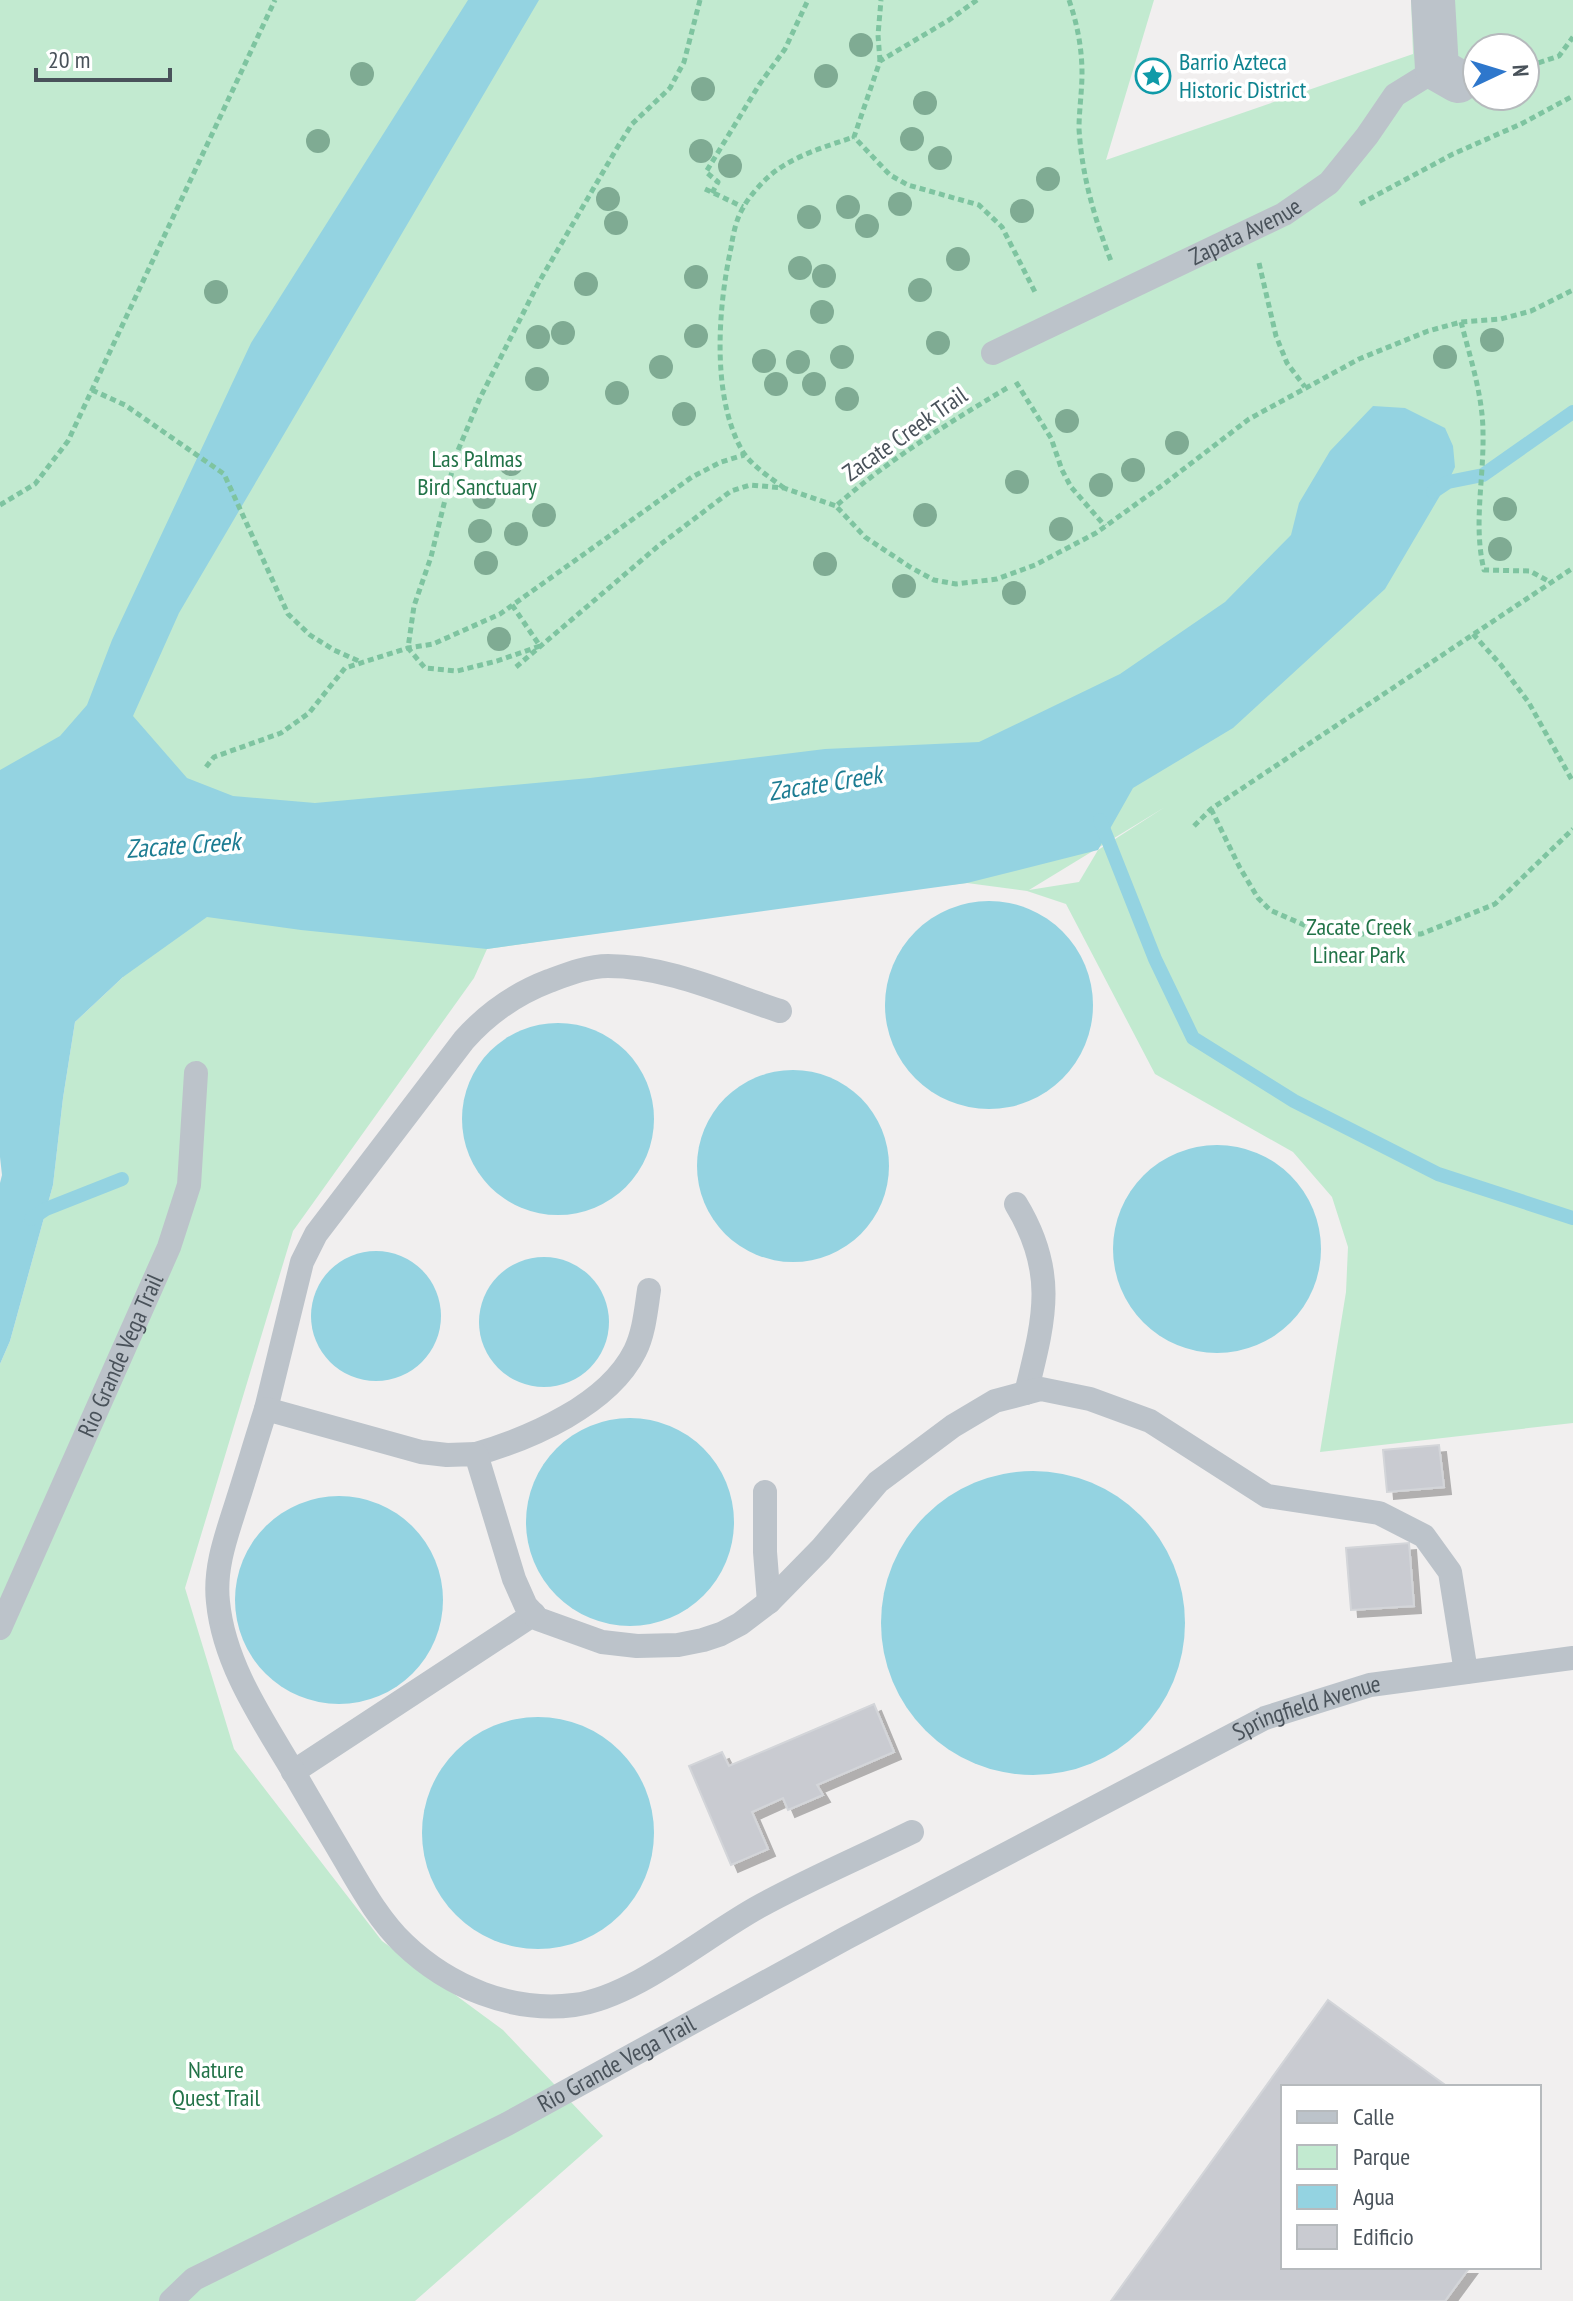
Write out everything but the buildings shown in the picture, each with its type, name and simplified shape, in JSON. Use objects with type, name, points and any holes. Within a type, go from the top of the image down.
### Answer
[{"type":"street","points":[[1433,0],[1448,75]]},
{"type":"lane","name":"Zapata Avenue","points":[[993,353],[1284,214],[1329,183],[1395,95],[1448,75]]},
{"type":"lane","points":[[780,1011],[662,972],[606,966],[576,971],[534,987],[501,1005],[480,1022],[316,1234],[302,1262],[266,1409],[222,1549],[217,1578],[218,1602],[223,1633],[255,1707],[367,1897],[403,1943],[463,1985],[491,1998],[546,2007],[577,2005],[607,1996],[635,1983],[759,1906],[912,1832]]},
{"type":"lane","name":"Rio Grande Vega Trail","points":[[0,1628],[169,1247],[189,1185],[196,1073]]},
{"type":"lane","points":[[1016,1204],[1031,1229],[1041,1263],[1045,1301],[1026,1393]]},
{"type":"lane","points":[[266,1409],[421,1452],[476,1454],[504,1446],[557,1422],[590,1401],[619,1376],[636,1349],[649,1290]]},
{"type":"lane","points":[[476,1454],[514,1579],[526,1606],[538,1619],[602,1642],[637,1646],[678,1645],[721,1634],[769,1602],[821,1549],[878,1482],[953,1426],[995,1401],[1041,1389],[1090,1399],[1150,1421],[1267,1496],[1379,1513],[1424,1536],[1450,1572],[1466,1672]]},
{"type":"lane","points":[[765,1492],[769,1602]]},
{"type":"lane","points":[[293,1772],[534,1614]]},
{"type":"lane","name":"Springfield Avenue","points":[[1061,1825],[1265,1718],[1370,1685],[1573,1658]]},
{"type":"lane","name":"Rio Grande Vega Trail","points":[[171,2301],[194,2279],[507,2124],[846,1938],[1061,1825]]},
{"type":"path","points":[[0,505],[35,484],[68,441],[275,0]]},
{"type":"path","points":[[540,646],[457,671],[425,668],[408,648],[414,606],[431,557],[456,455],[480,398],[539,282],[617,148],[632,124],[670,88],[684,62],[700,0]]},
{"type":"path","points":[[712,193],[718,182],[706,172],[785,49],[808,0]]},
{"type":"path","points":[[854,137],[880,61],[878,35],[881,0]]},
{"type":"path","points":[[880,61],[977,0]]},
{"type":"path","points":[[1069,0],[1080,39],[1079,125],[1086,183],[1094,216],[1123,290]]},
{"type":"path","points":[[1541,62],[1559,56],[1573,37]]},
{"type":"path","points":[[1347,211],[1453,154],[1521,124],[1573,96]]},
{"type":"path","points":[[784,488],[744,455],[731,425],[722,381],[719,327],[727,266],[743,207],[767,178],[799,158],[854,137]]},
{"type":"path","points":[[854,137],[890,175],[908,185],[979,205],[987,212],[1002,227],[1051,325]]},
{"type":"path","points":[[705,189],[743,207]]},
{"type":"path","points":[[1245,265],[1258,259],[1276,336],[1287,363],[1305,387]]},
{"type":"path","name":"Zacate Creek Trail","points":[[1029,376],[904,452],[836,506],[865,537],[934,580],[956,584],[997,579],[1035,565],[1105,526],[1249,419],[1305,387],[1389,345],[1461,322],[1501,319],[1531,311],[1573,290]]},
{"type":"path","points":[[1461,322],[1473,367],[1483,428],[1479,552],[1484,570],[1530,571],[1550,582]]},
{"type":"path","points":[[1016,382],[1051,438],[1071,487],[1105,526]]},
{"type":"path","points":[[92,390],[125,405],[224,474],[288,614],[310,635],[362,663]]},
{"type":"path","points":[[206,767],[214,757],[281,733],[309,713],[345,668],[408,648],[433,644],[500,614],[692,477],[721,462],[744,455]]},
{"type":"path","points":[[516,667],[657,547],[731,491],[750,485],[784,488],[836,506]]},
{"type":"path","points":[[1194,826],[1211,809],[1573,568]]},
{"type":"path","points":[[512,605],[540,646]]},
{"type":"path","points":[[1472,634],[1501,665],[1529,703],[1573,782]]},
{"type":"path","points":[[1211,809],[1246,878],[1270,910],[1311,928],[1346,934],[1421,934],[1495,904],[1573,829]]},
{"type":"green space","points":[[0,0],[1154,0],[1106,160],[1413,54],[1411,0],[1573,0],[1573,1423],[1320,1452],[1346,1292],[1348,1247],[1332,1197],[1293,1152],[1155,1074],[1066,904],[1027,891],[967,883],[487,949],[474,978],[293,1231],[185,1588],[234,1749],[382,1941],[503,2030],[603,2136],[415,2301],[0,2301],[0,1364],[10,1341],[53,1185],[75,1022],[123,977],[0,833]],"holes":[[[1165,807],[1098,850],[1079,882],[1029,890]]]},
{"type":"water","points":[[468,0],[539,0],[179,613],[133,716],[187,778],[233,796],[315,803],[590,778],[825,749],[979,742],[1120,674],[1225,602],[1291,535],[1299,503],[1330,451],[1373,406],[1405,408],[1445,428],[1453,446],[1455,467],[1385,589],[1233,728],[1133,788],[1098,850],[967,883],[487,949],[207,917],[123,977],[75,1022],[53,1185],[10,1341],[0,1364],[0,770],[60,736],[87,705],[112,640],[251,343]]},
{"type":"water","points":[[989,901],[1029,909],[1063,931],[1085,965],[1093,1005],[1085,1045],[1063,1079],[1029,1101],[989,1109],[949,1101],[915,1079],[893,1045],[885,1005],[893,965],[915,931],[949,909]]},
{"type":"water","points":[[558,1023],[595,1030],[626,1051],[647,1082],[654,1119],[647,1156],[626,1187],[595,1208],[558,1215],[521,1208],[490,1187],[469,1156],[462,1119],[469,1082],[490,1051],[521,1030]]},
{"type":"water","points":[[793,1070],[830,1077],[861,1098],[882,1129],[889,1166],[882,1203],[861,1234],[830,1255],[793,1262],[756,1255],[725,1234],[704,1203],[697,1166],[704,1129],[725,1098],[756,1077]]},
{"type":"water","points":[[1217,1145],[1257,1153],[1291,1175],[1313,1209],[1321,1249],[1313,1289],[1291,1323],[1257,1345],[1217,1353],[1177,1345],[1143,1323],[1121,1289],[1113,1249],[1121,1209],[1143,1175],[1177,1153]]},
{"type":"water","points":[[376,1251],[401,1256],[422,1270],[436,1291],[441,1316],[436,1341],[422,1362],[401,1376],[376,1381],[351,1376],[330,1362],[316,1341],[311,1316],[316,1291],[330,1270],[351,1256]]},
{"type":"water","points":[[544,1257],[569,1262],[590,1276],[604,1297],[609,1322],[604,1347],[590,1368],[569,1382],[544,1387],[519,1382],[498,1368],[484,1347],[479,1322],[484,1297],[498,1276],[519,1262]]},
{"type":"water","points":[[630,1418],[670,1426],[704,1448],[726,1482],[734,1522],[726,1562],[704,1596],[670,1618],[630,1626],[590,1618],[556,1596],[534,1562],[526,1522],[534,1482],[556,1448],[590,1426]]},
{"type":"water","points":[[1033,1471],[1063,1474],[1091,1483],[1117,1497],[1140,1516],[1159,1539],[1173,1565],[1182,1593],[1185,1623],[1182,1653],[1173,1681],[1159,1707],[1140,1730],[1117,1749],[1091,1763],[1063,1772],[1033,1775],[1003,1772],[975,1763],[949,1749],[926,1730],[907,1707],[893,1681],[884,1653],[881,1623],[884,1593],[893,1565],[907,1539],[926,1516],[949,1497],[975,1483],[1003,1474]]},
{"type":"water","points":[[339,1496],[379,1504],[413,1526],[435,1560],[443,1600],[435,1640],[413,1674],[379,1696],[339,1704],[299,1696],[265,1674],[243,1640],[235,1600],[243,1560],[265,1526],[299,1504]]},
{"type":"water","points":[[538,1717],[561,1719],[582,1726],[620,1751],[645,1789],[652,1810],[652,1856],[645,1877],[620,1915],[582,1940],[561,1947],[538,1949],[515,1947],[494,1940],[456,1915],[431,1877],[424,1856],[422,1833],[424,1810],[431,1789],[456,1751],[494,1726],[515,1719]]},
{"type":"waterway","name":"Zacate Creek","points":[[1433,492],[1448,482],[1483,475],[1573,412]]},
{"type":"waterway","points":[[1100,820],[1155,959],[1193,1038],[1294,1101],[1438,1174],[1573,1218]]},
{"type":"waterway","points":[[31,1219],[46,1209],[122,1179]]},
{"type":"place","name":"Barrio Azteca Historic District","points":[[1153,76]]},
{"type":"park label","name":"Las Palmas Bird Sanctuary","points":[[477,473]]},
{"type":"park label","name":"Zacate Creek Linear Park","points":[[1359,941]]},
{"type":"park label","name":"Nature Quest Trail","points":[[216,2084]]}]
